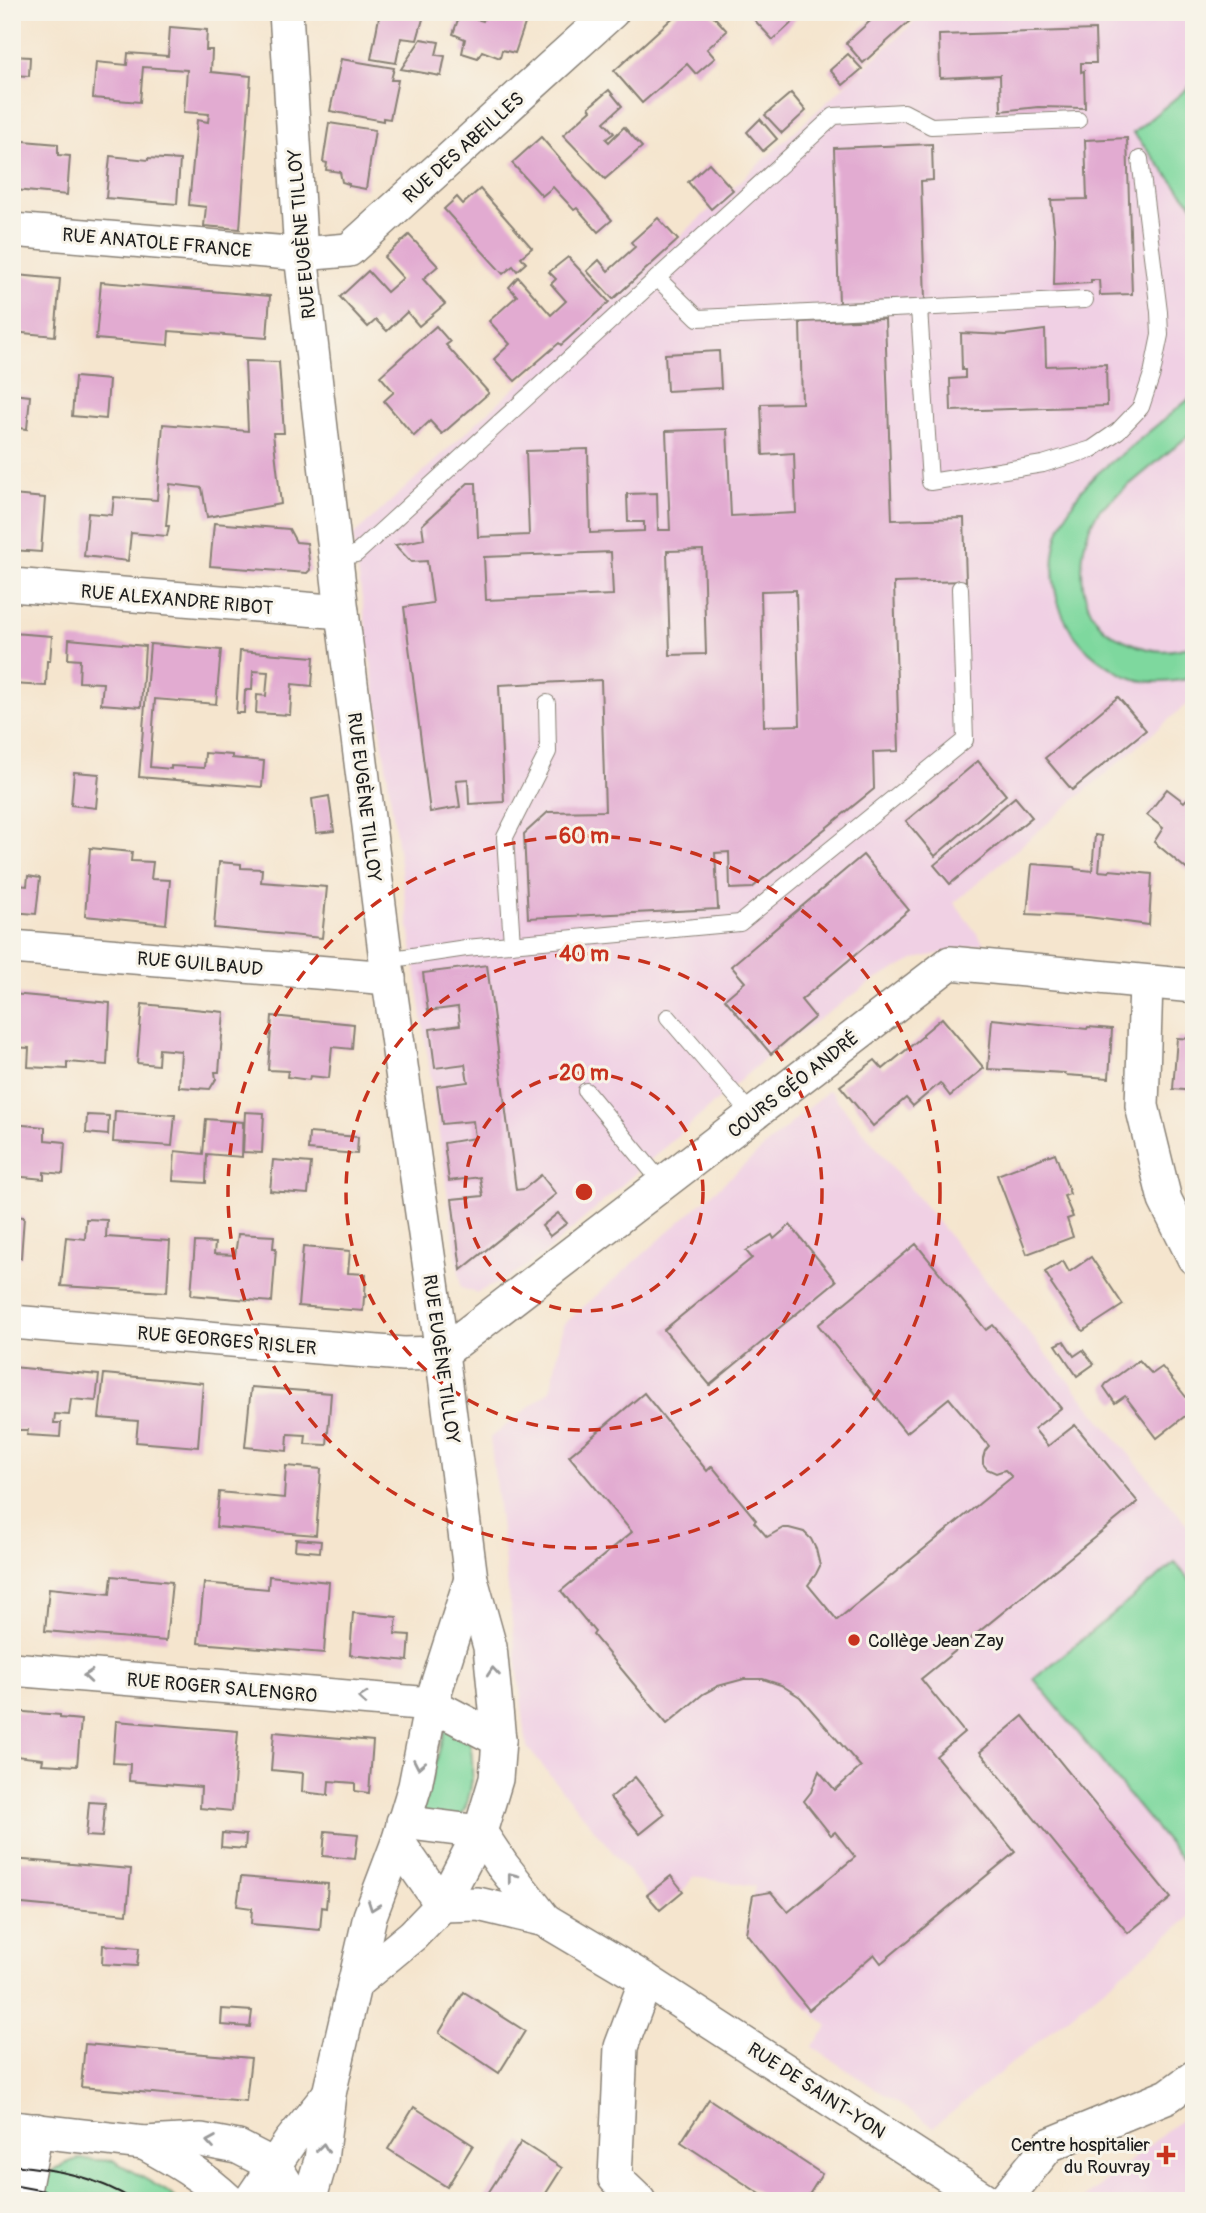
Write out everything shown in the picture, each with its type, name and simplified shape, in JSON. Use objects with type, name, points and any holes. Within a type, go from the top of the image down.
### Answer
[{"type":"street","name":"RUE EUGÈNE TILLOY","points":[[286,12],[301,254],[335,558],[387,969],[442,1353],[471,1579],[491,1647],[499,1740],[496,1779],[480,1832],[442,1905],[413,1935],[354,1984]]},
{"type":"street","name":"RUE DES ABEILLES","points":[[301,254],[349,250],[612,12]]},
{"type":"street","name":"RUE ANATOLE FRANCE","points":[[12,230],[301,254]]},
{"type":"street","name":"RUE ALEXANDRE RIBOT","points":[[12,585],[342,612]]},
{"type":"street","name":"RUE GUILBAUD","points":[[12,947],[387,969]]},
{"type":"street","name":"COURS GÉO ANDRÉ","points":[[442,1353],[950,963],[1194,986]]},
{"type":"street","points":[[1146,982],[1142,1106],[1165,1200],[1194,1258]]},
{"type":"street","name":"RUE GEORGES RISLER","points":[[12,1322],[403,1354],[442,1353]]},
{"type":"street","name":"RUE EUGÈNE TILLOY","points":[[309,2201],[321,2160],[329,2094],[370,1916],[415,1786],[431,1704],[471,1579]]},
{"type":"street","name":"RUE ROGER SALENGRO","points":[[12,1669],[431,1704]]},
{"type":"street","points":[[431,1704],[499,1740]]},
{"type":"street","points":[[442,1905],[422,1879],[400,1832],[480,1832]]},
{"type":"street","name":"RUE DE SAINT-YON","points":[[480,1832],[545,1920]]},
{"type":"street","name":"RUE DE SAINT-YON","points":[[442,1905],[478,1904],[545,1920],[646,1980],[987,2201]]},
{"type":"street","points":[[639,2201],[615,2178],[621,2047],[646,1980]]},
{"type":"street","points":[[1004,2201],[1049,2145],[1168,2096],[1194,2077]]},
{"type":"street","name":"RUE EUGÈNE TILLOY","points":[[250,2201],[290,2142],[329,2094]]},
{"type":"street","points":[[22,2201],[24,2129],[144,2143],[201,2140],[238,2147],[275,2166],[297,2201]]},
{"type":"street","points":[[144,2143],[183,2164],[213,2185],[229,2201]]},
{"type":"lane","points":[[335,558],[356,554],[834,117],[904,112],[931,127],[1078,120]]},
{"type":"lane","points":[[919,308],[930,482],[1043,464],[1092,449],[1118,431],[1141,407],[1152,374],[1160,335],[1140,159]]},
{"type":"lane","points":[[657,278],[698,318],[1085,300]]},
{"type":"lane","points":[[387,969],[466,948],[740,923],[965,740],[960,588]]},
{"type":"lane","points":[[512,944],[505,837],[548,752],[547,703]]},
{"type":"lane","points":[[668,1017],[752,1115]]},
{"type":"lane","points":[[586,1091],[663,1184]]},
{"type":"shaded area","points":[[925,12],[1194,12],[1194,698],[954,903],[984,943],[916,959],[873,981],[771,1053],[543,1255],[501,1282],[476,1293],[461,1288],[353,536]]},
{"type":"shaded area","name":"Collège Jean Zay","points":[[829,1090],[1194,1533],[1194,1914],[934,2127],[812,2047],[828,2026],[809,2010],[746,1933],[755,1886],[693,1877],[683,1891],[660,1910],[527,1747],[490,1438],[551,1390],[563,1325]]},
{"type":"shaded area","name":"Centre hospitalier du Rouvray","points":[[1194,2109],[1194,2201],[1081,2201]]},
{"type":"green space","points":[[1194,83],[1194,207],[1133,133]]},
{"type":"green space","points":[[1194,395],[1194,431],[1099,510],[1092,522],[1084,551],[1082,566],[1086,596],[1091,610],[1106,630],[1154,650],[1169,651],[1194,645],[1194,678],[1164,682],[1142,681],[1120,673],[1098,659],[1069,627],[1055,588],[1055,546],[1071,506],[1089,482]]},
{"type":"green space","points":[[1175,1563],[1194,1585],[1194,1875],[1034,1679]]},
{"type":"green space","points":[[445,1730],[469,1740],[472,1770],[468,1801],[460,1818],[421,1816]]},
{"type":"green space","points":[[79,2159],[114,2161],[168,2192],[178,2201],[34,2201],[30,2193],[46,2177],[64,2164]]},
{"type":"building","points":[[380,12],[425,12],[417,40],[401,38],[396,63],[371,59]]},
{"type":"building","points":[[486,12],[529,12],[515,53],[502,50],[500,58],[482,51],[478,58],[462,53],[465,39],[453,34],[460,14],[483,21]]},
{"type":"building","points":[[679,12],[710,12],[727,31],[707,49],[715,58],[696,74],[687,64],[642,103],[614,71]]},
{"type":"building","points":[[747,12],[790,12],[796,19],[773,40]]},
{"type":"building","points":[[880,12],[904,12],[911,20],[863,63],[846,43]]},
{"type":"building","points":[[170,27],[207,30],[206,50],[212,50],[211,72],[251,76],[240,229],[204,226],[206,207],[189,205],[197,120],[208,122],[209,114],[184,112],[187,70],[143,67],[140,102],[93,98],[96,62],[127,65],[128,53],[168,56]]},
{"type":"building","points":[[1095,30],[1096,63],[1081,63],[1081,72],[1084,71],[1085,108],[1038,107],[1001,111],[1000,75],[940,78],[939,35]]},
{"type":"building","points":[[421,39],[439,42],[436,55],[445,56],[441,76],[401,69]]},
{"type":"building","points":[[848,54],[862,69],[843,85],[830,70]]},
{"type":"building","points":[[12,56],[30,57],[29,76],[12,75]]},
{"type":"building","points":[[341,59],[394,68],[391,80],[398,80],[390,119],[383,118],[383,121],[330,111]]},
{"type":"building","points":[[609,90],[622,106],[604,122],[614,133],[606,139],[609,142],[624,127],[642,147],[605,179],[563,135]]},
{"type":"building","points":[[791,93],[806,111],[782,133],[765,115]]},
{"type":"building","points":[[760,119],[777,139],[763,151],[747,132]]},
{"type":"building","points":[[329,123],[375,130],[366,189],[349,186],[342,182],[340,172],[326,170],[327,163],[323,162]]},
{"type":"building","points":[[541,137],[612,220],[598,232],[577,208],[574,210],[553,187],[542,196],[512,163]]},
{"type":"building","points":[[1127,138],[1132,294],[1100,295],[1099,280],[1054,285],[1055,238],[1051,200],[1087,199],[1085,140]]},
{"type":"building","points":[[12,140],[58,144],[58,155],[70,156],[67,195],[15,190],[19,153],[12,153]]},
{"type":"building","points":[[932,144],[933,180],[921,181],[925,300],[839,303],[834,148]]},
{"type":"building","points":[[110,156],[180,160],[177,204],[106,198]]},
{"type":"building","points":[[709,163],[733,190],[711,209],[688,182]]},
{"type":"building","points":[[480,189],[532,248],[521,257],[526,263],[517,271],[513,266],[503,274],[444,209],[457,197],[463,204]]},
{"type":"building","points":[[658,218],[678,240],[613,299],[587,271],[599,260],[608,271],[635,247],[631,242]]},
{"type":"building","points":[[409,235],[438,266],[423,279],[445,304],[419,326],[407,312],[387,331],[376,320],[368,327],[340,297],[368,271],[387,292],[403,278],[384,257]]},
{"type":"building","points":[[568,257],[609,302],[515,381],[494,359],[510,344],[489,321],[517,296],[509,287],[518,277],[551,315],[566,301],[551,284],[556,279],[549,272]]},
{"type":"building","points":[[16,275],[60,279],[55,336],[12,332]]},
{"type":"building","points":[[101,282],[270,296],[267,338],[169,331],[168,345],[96,339]]},
{"type":"building","points":[[885,319],[892,520],[964,518],[966,581],[894,583],[899,751],[873,752],[874,789],[752,888],[730,889],[729,852],[715,853],[718,909],[528,918],[524,834],[548,812],[605,811],[601,680],[499,685],[504,802],[469,804],[468,779],[456,780],[460,807],[430,812],[404,607],[433,603],[427,561],[411,562],[395,545],[424,539],[422,525],[468,483],[476,483],[478,537],[529,535],[526,451],[588,449],[590,533],[644,531],[644,522],[628,522],[627,494],[657,493],[658,530],[670,530],[666,431],[727,429],[731,516],[796,513],[794,453],[763,455],[761,404],[802,403],[800,322]],"holes":[[[703,550],[706,654],[670,655],[667,551]],[[611,552],[613,595],[486,600],[484,557]],[[796,590],[800,725],[764,726],[761,591]]]},
{"type":"building","points":[[436,326],[450,342],[446,345],[489,393],[442,434],[430,421],[414,436],[384,401],[394,392],[380,376]]},
{"type":"building","points":[[1045,330],[1046,366],[1106,364],[1107,406],[951,411],[950,379],[965,378],[965,370],[962,370],[961,333],[1006,335]]},
{"type":"building","points":[[719,351],[721,388],[667,391],[665,354]]},
{"type":"building","points":[[245,361],[279,362],[284,433],[273,433],[281,504],[207,517],[202,488],[170,484],[167,536],[131,533],[128,561],[84,556],[88,513],[112,515],[114,497],[157,500],[163,424],[248,431]]},
{"type":"building","points":[[75,377],[109,380],[106,419],[72,416]]},
{"type":"building","points":[[12,394],[30,396],[27,429],[12,427]]},
{"type":"building","points":[[12,495],[45,498],[41,552],[12,550]]},
{"type":"building","points":[[214,523],[289,529],[296,542],[307,543],[310,570],[307,573],[210,566]]},
{"type":"building","points":[[12,633],[52,636],[46,686],[12,684]]},
{"type":"building","points":[[69,639],[145,646],[141,707],[101,704],[103,683],[79,682],[80,660],[68,659]]},
{"type":"building","points":[[150,644],[221,650],[216,704],[155,699],[150,767],[204,768],[205,753],[232,755],[232,758],[264,761],[262,787],[139,777]]},
{"type":"building","points":[[240,651],[314,657],[312,686],[292,684],[290,715],[256,713],[257,695],[266,696],[268,672],[253,671],[252,690],[245,690],[244,713],[236,713]]},
{"type":"building","points":[[1118,697],[1146,730],[1072,790],[1045,758]]},
{"type":"building","points":[[978,761],[1006,795],[935,856],[906,821]]},
{"type":"building","points":[[74,772],[99,774],[96,808],[71,805]]},
{"type":"building","points":[[1167,789],[1184,802],[1194,791],[1194,867],[1190,872],[1154,842],[1163,828],[1147,815]]},
{"type":"building","points":[[329,796],[334,831],[316,833],[312,799]]},
{"type":"building","points":[[1015,797],[1032,817],[950,884],[934,865]]},
{"type":"building","points":[[1095,835],[1102,836],[1099,871],[1152,874],[1149,925],[1088,917],[1027,914],[1032,864],[1092,871]]},
{"type":"building","points":[[90,848],[132,852],[131,861],[153,862],[151,879],[170,880],[166,924],[85,916]]},
{"type":"building","points":[[12,854],[18,854],[18,885],[27,886],[28,876],[40,878],[36,914],[12,912]]},
{"type":"building","points":[[863,855],[909,910],[801,1000],[815,1017],[771,1054],[725,999],[745,982],[731,966]]},
{"type":"building","points":[[219,862],[241,864],[241,868],[262,869],[261,882],[327,887],[322,938],[214,928]]},
{"type":"building","points":[[487,965],[516,1190],[524,1189],[541,1175],[556,1194],[461,1270],[452,1199],[483,1196],[480,1177],[449,1181],[444,1143],[475,1138],[473,1121],[442,1124],[437,1086],[468,1082],[465,1064],[435,1068],[430,1029],[460,1025],[458,1007],[428,1011],[423,973]]},
{"type":"building","points":[[12,994],[110,1003],[107,1065],[67,1062],[67,1069],[28,1067],[29,1048],[12,1047]]},
{"type":"building","points":[[142,1004],[224,1012],[219,1072],[215,1072],[216,1079],[210,1089],[179,1087],[181,1051],[159,1049],[158,1065],[137,1063]]},
{"type":"building","points":[[272,1016],[354,1024],[352,1049],[332,1047],[329,1078],[310,1076],[309,1080],[287,1077],[288,1071],[268,1070]]},
{"type":"building","points":[[942,1018],[984,1068],[950,1096],[940,1083],[913,1106],[906,1098],[873,1126],[840,1086],[875,1060],[883,1069]]},
{"type":"building","points":[[992,1019],[1112,1029],[1109,1078],[988,1069]]},
{"type":"building","points":[[1177,1038],[1194,1039],[1194,1091],[1173,1089]]},
{"type":"building","points":[[115,1111],[175,1115],[172,1146],[113,1142]]},
{"type":"building","points":[[245,1112],[264,1113],[262,1153],[243,1152]]},
{"type":"building","points":[[87,1115],[109,1116],[108,1135],[86,1133]]},
{"type":"building","points":[[206,1119],[243,1122],[242,1157],[207,1154],[206,1183],[173,1181],[175,1151],[203,1154]]},
{"type":"building","points":[[12,1124],[45,1127],[45,1140],[65,1142],[63,1174],[44,1172],[44,1179],[12,1176]]},
{"type":"building","points":[[309,1133],[358,1137],[357,1154],[308,1150]]},
{"type":"building","points":[[1055,1153],[1070,1194],[1064,1196],[1073,1217],[1067,1219],[1073,1237],[1027,1254],[997,1175]]},
{"type":"building","points":[[273,1160],[311,1163],[308,1194],[270,1191]]},
{"type":"building","points":[[558,1213],[567,1223],[550,1236],[542,1226]]},
{"type":"building","points":[[12,1216],[24,1217],[21,1258],[12,1258]]},
{"type":"building","points":[[86,1219],[107,1220],[106,1237],[170,1241],[167,1292],[61,1286],[66,1237],[85,1239]]},
{"type":"building","points":[[790,1225],[836,1281],[710,1385],[664,1330],[752,1258],[746,1251],[772,1235],[774,1239]]},
{"type":"building","points":[[238,1234],[274,1236],[273,1248],[276,1248],[272,1302],[191,1295],[195,1242],[215,1243],[214,1254],[235,1255]]},
{"type":"building","points":[[916,1244],[986,1330],[993,1325],[1061,1408],[1034,1429],[1048,1446],[1075,1425],[1138,1502],[921,1679],[964,1732],[936,1756],[1015,1852],[881,1963],[874,1954],[809,2010],[746,1933],[753,1895],[771,1892],[788,1912],[855,1857],[835,1832],[831,1835],[804,1801],[811,1792],[819,1771],[835,1790],[861,1767],[800,1697],[781,1685],[763,1679],[744,1679],[718,1686],[703,1694],[667,1724],[593,1635],[595,1632],[561,1591],[632,1532],[569,1456],[644,1393],[707,1471],[712,1466],[767,1537],[783,1528],[789,1528],[804,1532],[811,1539],[820,1566],[808,1585],[837,1620],[1012,1477],[1005,1470],[996,1473],[983,1464],[985,1451],[989,1446],[949,1398],[906,1433],[818,1325]]},
{"type":"building","points":[[303,1247],[350,1251],[348,1273],[366,1274],[363,1311],[298,1306]]},
{"type":"building","points":[[1091,1257],[1123,1305],[1083,1331],[1045,1272],[1063,1261],[1069,1272]]},
{"type":"building","points":[[1064,1341],[1074,1356],[1083,1350],[1094,1364],[1077,1376],[1056,1345]]},
{"type":"building","points":[[1139,1360],[1152,1374],[1162,1367],[1194,1407],[1157,1438],[1125,1396],[1115,1403],[1104,1387]]},
{"type":"building","points":[[12,1367],[99,1375],[96,1401],[71,1399],[69,1415],[55,1414],[54,1423],[61,1423],[60,1437],[27,1435],[28,1430],[12,1430]]},
{"type":"building","points":[[104,1374],[203,1383],[198,1447],[136,1442],[138,1421],[99,1418]]},
{"type":"building","points":[[251,1387],[331,1393],[327,1445],[305,1444],[306,1435],[288,1434],[287,1451],[245,1447]]},
{"type":"building","points":[[286,1466],[321,1469],[316,1535],[216,1527],[219,1492],[284,1498]]},
{"type":"building","points":[[296,1539],[321,1541],[320,1552],[295,1550]]},
{"type":"building","points":[[112,1576],[172,1582],[166,1641],[45,1631],[49,1588],[110,1594]]},
{"type":"building","points":[[269,1576],[329,1582],[324,1653],[198,1643],[204,1583],[268,1589]]},
{"type":"building","points":[[353,1613],[397,1617],[395,1634],[410,1635],[408,1661],[350,1655]]},
{"type":"building","points":[[12,1711],[60,1715],[60,1718],[81,1720],[77,1766],[42,1764],[43,1759],[16,1756],[12,1769]]},
{"type":"building","points":[[1023,1716],[1171,1898],[1128,1933],[980,1752]]},
{"type":"building","points":[[116,1721],[238,1731],[232,1811],[200,1808],[201,1787],[129,1781],[130,1764],[113,1763]]},
{"type":"building","points":[[274,1732],[373,1741],[369,1793],[355,1791],[355,1783],[329,1781],[328,1795],[302,1792],[303,1773],[271,1770]]},
{"type":"building","points":[[635,1777],[665,1814],[640,1834],[610,1798]]},
{"type":"building","points":[[89,1802],[105,1803],[102,1837],[86,1836]]},
{"type":"building","points":[[325,1831],[358,1834],[355,1859],[323,1856]]},
{"type":"building","points":[[222,1833],[246,1835],[245,1849],[221,1847]]},
{"type":"building","points":[[12,1859],[131,1869],[127,1914],[12,1903]]},
{"type":"building","points":[[671,1876],[683,1891],[660,1910],[647,1895]]},
{"type":"building","points":[[241,1877],[328,1884],[326,1908],[322,1907],[320,1930],[251,1924],[252,1908],[237,1906]]},
{"type":"building","points":[[103,1945],[139,1948],[137,1966],[102,1964]]},
{"type":"building","points":[[464,1992],[525,2031],[499,2073],[439,2033]]},
{"type":"building","points":[[222,2009],[252,2011],[250,2027],[221,2025]]},
{"type":"building","points":[[85,2044],[251,2058],[246,2101],[81,2087]]},
{"type":"building","points":[[709,2099],[822,2174],[805,2201],[771,2201],[681,2142]]},
{"type":"building","points":[[414,2107],[473,2145],[447,2187],[388,2149]]},
{"type":"building","points":[[521,2142],[562,2168],[541,2201],[489,2201],[485,2198]]},
{"type":"tram line","points":[[12,2165],[45,2169],[91,2180],[135,2201]]},
{"type":"tram line","points":[[12,2185],[81,2201]]},
{"type":"place","name":"Collège Jean Zay","points":[[854,1640]]},
{"type":"place","name":"Centre hospitalier du Rouvray","points":[[1166,2155]]}]
